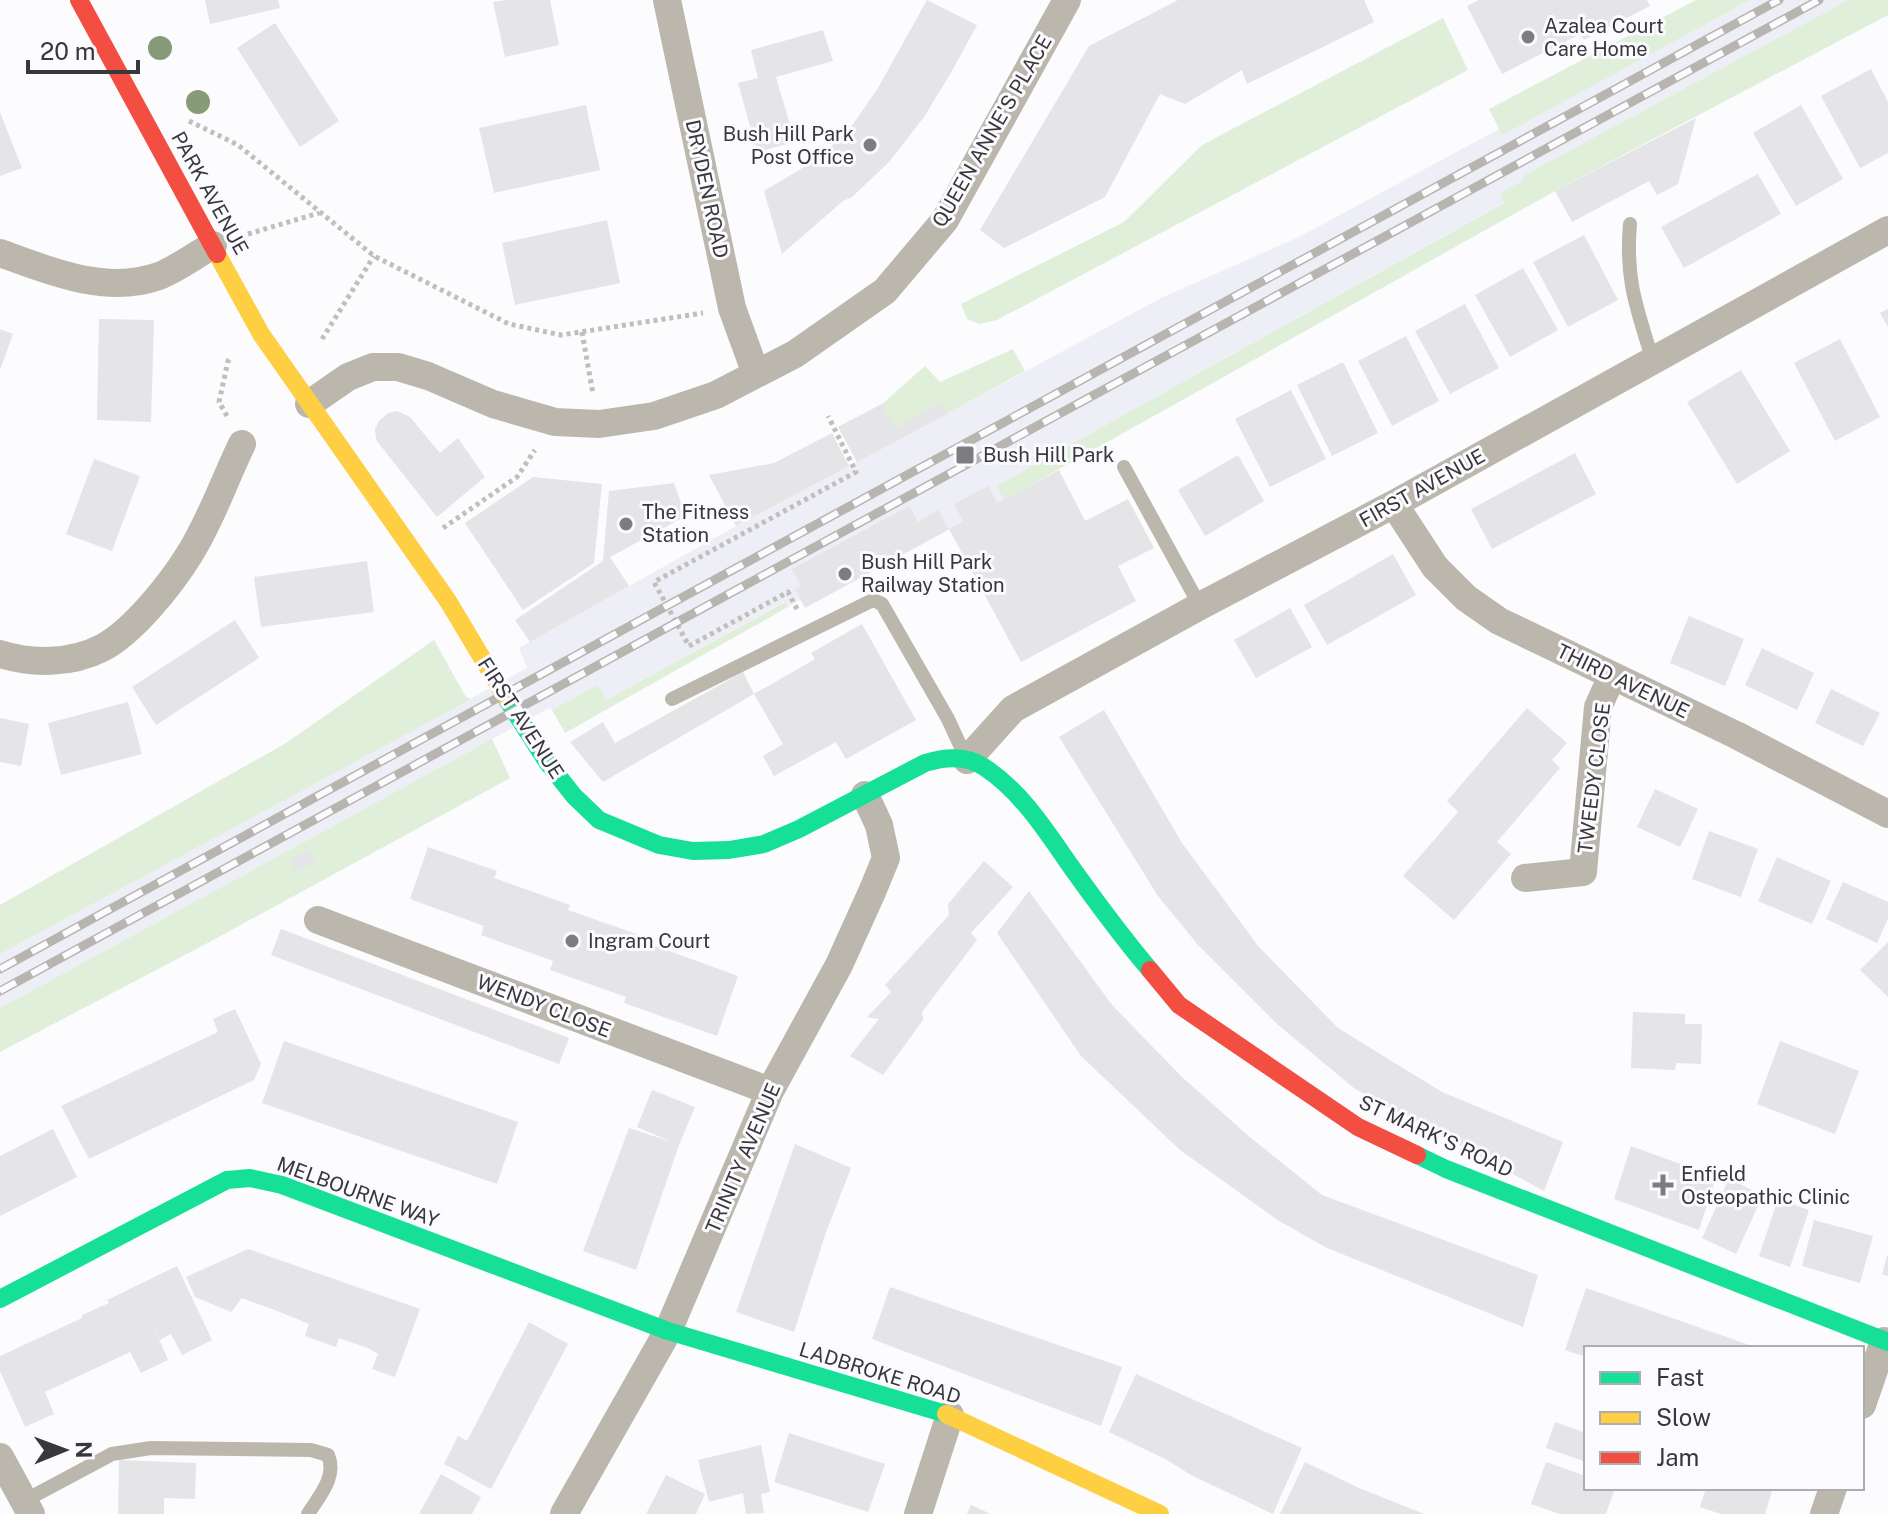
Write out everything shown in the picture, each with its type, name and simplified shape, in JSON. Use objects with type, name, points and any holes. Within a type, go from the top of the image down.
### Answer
[{"type":"street","name":"PARK AVENUE","points":[[79,0],[261,334],[309,404]]},
{"type":"street","name":"DRYDEN ROAD","points":[[667,0],[732,308],[756,374]]},
{"type":"street","name":"QUEEN ANNE'S PLACE","points":[[309,404],[348,377],[373,367],[398,367],[428,376],[493,404],[555,422],[599,424],[654,416],[716,395],[795,354],[885,291],[945,220],[1067,0]]},
{"type":"street","name":"FIRST AVENUE","points":[[309,404],[410,544],[523,727],[574,796],[599,820],[659,845],[693,851],[729,850],[764,844],[925,763],[944,757],[967,760],[1013,709],[1394,504],[1888,230]]},
{"type":"street","points":[[0,253],[56,274],[84,280],[123,282],[158,276],[213,245]]},
{"type":"street","points":[[0,654],[19,660],[58,661],[102,648],[147,611],[190,553],[242,444]]},
{"type":"street","name":"THIRD AVENUE","points":[[1394,504],[1435,567],[1466,598],[1499,621],[1736,735],[1888,814]]},
{"type":"street","name":"TWEEDY CLOSE","points":[[1525,878],[1583,872],[1598,707],[1612,676]]},
{"type":"street","name":"ST MARK'S ROAD","points":[[967,760],[983,767],[1025,802],[1118,933],[1179,1005],[1358,1127],[1460,1175],[1886,1342]]},
{"type":"street","name":"TRINITY AVENUE","points":[[564,1514],[668,1331],[770,1091],[839,965],[886,858],[879,825],[865,795]]},
{"type":"street","name":"WENDY CLOSE","points":[[318,920],[770,1091]]},
{"type":"street","name":"MELBOURNE WAY","points":[[0,1299],[227,1180],[250,1178],[282,1185],[668,1331]]},
{"type":"street","name":"LADBROKE ROAD","points":[[668,1331],[950,1415],[1160,1514]]},
{"type":"street","points":[[1864,1400],[1886,1342]]},
{"type":"street","points":[[918,1514],[950,1415]]},
{"type":"street","points":[[0,1457],[27,1508]]},
{"type":"street","points":[[1824,1514],[1832,1490]]},
{"type":"lane","points":[[1630,224],[1627,258],[1630,283],[1653,361]]},
{"type":"lane","points":[[1124,467],[1200,606]]},
{"type":"lane","points":[[672,699],[873,600],[882,604],[948,719],[967,760]]},
{"type":"lane","points":[[27,1508],[112,1454],[151,1448],[311,1450],[328,1455],[332,1465],[329,1480],[308,1514]]},
{"type":"path","points":[[178,116],[238,145],[374,256],[509,324],[561,335],[732,308]]},
{"type":"path","points":[[245,235],[320,213]]},
{"type":"path","points":[[322,339],[374,256]]},
{"type":"path","points":[[582,332],[599,424]]},
{"type":"path","points":[[239,351],[228,361],[219,402],[242,444]]},
{"type":"path","points":[[794,604],[788,592],[689,646],[654,582],[856,472],[828,416]]},
{"type":"path","points":[[446,526],[517,477]]},
{"type":"shaded area","points":[[1750,0],[1848,0],[1524,176],[1525,179],[1505,202],[996,486],[1004,500],[805,608],[801,600],[788,607],[784,602],[606,700],[597,686],[552,710],[549,708],[0,1008],[0,954],[527,668],[519,648],[853,464],[857,461],[838,427],[882,404],[895,427],[941,403],[947,414],[1161,298],[1301,236],[1499,129],[1503,134]]},
{"type":"green space","points":[[1696,0],[1750,0],[1502,135],[1489,109]]},
{"type":"green space","points":[[1848,0],[1888,0],[1888,15],[1555,191],[1004,500],[996,486],[1504,203],[1500,193],[1524,180],[1523,176]]},
{"type":"green space","points":[[1443,18],[1468,70],[997,320],[980,324],[967,319],[961,304],[1124,222],[1202,145]]},
{"type":"green space","points":[[1013,349],[1025,371],[947,414],[940,404],[895,428],[882,404],[925,366],[940,382]]},
{"type":"green space","points":[[785,602],[788,607],[565,733],[552,710],[598,685],[606,700]]},
{"type":"green space","points":[[434,640],[466,697],[471,699],[0,954],[0,905],[286,743]]},
{"type":"green space","points":[[492,739],[510,778],[0,1052],[0,1008]]},
{"type":"building","points":[[205,0],[278,0],[280,8],[210,24]]},
{"type":"building","points":[[550,0],[559,45],[505,57],[493,2]]},
{"type":"building","points":[[927,0],[977,25],[952,71],[924,117],[889,162],[852,197],[843,201],[782,254],[764,191],[814,161],[847,133],[878,88]]},
{"type":"building","points":[[1178,0],[1364,0],[1374,22],[1247,84],[1242,70],[1185,104],[1160,94],[1105,197],[1004,248],[980,230],[1089,46]]},
{"type":"building","name":"Azalea Court Care Home","points":[[1479,0],[1647,0],[1650,6],[1584,40],[1580,34],[1502,74],[1467,6]]},
{"type":"building","points":[[275,23],[339,121],[300,147],[237,48]]},
{"type":"building","points":[[823,30],[833,61],[776,77],[795,142],[757,152],[738,83],[758,78],[751,50]]},
{"type":"building","points":[[1871,69],[1888,102],[1888,153],[1860,168],[1821,96]]},
{"type":"building","points":[[586,105],[600,170],[494,193],[479,128]]},
{"type":"building","points":[[1801,105],[1843,179],[1796,206],[1753,133]]},
{"type":"building","points":[[0,112],[22,168],[0,176]]},
{"type":"building","points":[[1696,118],[1678,184],[1657,195],[1649,181],[1572,222],[1555,191]]},
{"type":"building","points":[[1758,174],[1781,214],[1684,268],[1661,227]]},
{"type":"building","points":[[607,220],[620,283],[515,305],[502,243]]},
{"type":"building","points":[[1584,235],[1618,300],[1568,327],[1533,262]]},
{"type":"building","points":[[1523,268],[1558,330],[1510,357],[1475,295]]},
{"type":"building","points":[[1465,304],[1499,368],[1450,394],[1415,331]]},
{"type":"building","points":[[1888,309],[1888,327],[1880,313]]},
{"type":"building","points":[[99,319],[154,320],[151,422],[97,420]]},
{"type":"building","points":[[0,329],[13,334],[0,370]]},
{"type":"building","points":[[1406,336],[1439,401],[1392,426],[1358,361]]},
{"type":"building","points":[[1840,339],[1880,417],[1835,441],[1794,363]]},
{"type":"building","points":[[1343,362],[1378,433],[1332,456],[1297,385]]},
{"type":"building","points":[[1741,370],[1790,451],[1737,484],[1687,402]]},
{"type":"building","points":[[1291,390],[1326,459],[1270,487],[1235,419]]},
{"type":"building","points":[[941,403],[947,414],[857,462],[838,427],[882,404],[895,428]]},
{"type":"building","points":[[397,411],[410,417],[440,453],[458,438],[485,477],[437,517],[376,440],[375,429],[379,421],[388,413]]},
{"type":"building","points":[[832,433],[849,466],[736,526],[709,475],[774,463]]},
{"type":"building","points":[[1575,453],[1596,494],[1492,549],[1471,509]]},
{"type":"building","points":[[1238,455],[1264,501],[1205,536],[1178,490]]},
{"type":"building","points":[[94,459],[140,476],[112,551],[66,534]]},
{"type":"building","points":[[1059,470],[1085,521],[1128,499],[1154,548],[1118,566],[1136,601],[1021,662],[949,529],[963,521],[954,504],[988,486],[997,503]]},
{"type":"building","points":[[533,477],[602,484],[594,563],[523,610],[465,523]]},
{"type":"building","points":[[674,483],[686,516],[610,557],[629,586],[530,642],[515,620],[603,561],[609,491]]},
{"type":"building","points":[[909,506],[918,522],[938,510],[949,529],[805,608],[795,589],[801,586],[792,569]]},
{"type":"building","points":[[1393,554],[1416,595],[1327,645],[1304,605]]},
{"type":"building","points":[[367,561],[374,612],[261,627],[254,577]]},
{"type":"building","points":[[1290,608],[1312,647],[1256,678],[1234,640]]},
{"type":"building","points":[[1689,616],[1744,639],[1725,686],[1670,663]]},
{"type":"building","points":[[235,620],[259,658],[156,725],[132,687]]},
{"type":"building","points":[[862,624],[916,720],[846,759],[836,742],[774,776],[763,756],[783,744],[754,694],[815,659],[811,653]]},
{"type":"building","points":[[1762,648],[1814,673],[1797,710],[1745,685]]},
{"type":"building","points":[[743,672],[754,694],[603,782],[570,742],[603,722],[615,743]]},
{"type":"building","points":[[1831,689],[1880,713],[1863,746],[1815,723]]},
{"type":"building","points":[[128,702],[142,754],[61,775],[48,723]]},
{"type":"building","points":[[1527,708],[1567,743],[1552,760],[1560,768],[1497,842],[1511,854],[1454,920],[1403,876],[1458,812],[1447,801]]},
{"type":"building","points":[[1104,710],[1182,843],[1259,947],[1338,1028],[1442,1092],[1563,1142],[1544,1191],[1355,1089],[1277,1024],[1198,945],[1158,896],[1059,737]]},
{"type":"building","points":[[0,718],[29,724],[21,766],[0,762]]},
{"type":"building","points":[[1655,789],[1698,809],[1680,847],[1637,827]]},
{"type":"building","points":[[1709,831],[1758,849],[1741,897],[1692,879]]},
{"type":"building","name":"Ingram Court","points":[[428,847],[497,871],[494,878],[570,905],[568,910],[648,938],[647,943],[738,976],[717,1036],[624,1003],[626,997],[550,970],[553,961],[481,935],[484,926],[410,899]]},
{"type":"building","points":[[308,850],[315,862],[296,872],[289,860]]},
{"type":"building","points":[[1777,857],[1831,881],[1812,924],[1758,901]]},
{"type":"building","points":[[984,861],[1013,887],[971,933],[977,940],[922,1012],[923,1020],[883,1075],[850,1056],[879,1019],[867,1017],[891,992],[885,985],[949,915],[948,904]]},
{"type":"building","points":[[1843,882],[1888,902],[1888,919],[1877,943],[1826,919]]},
{"type":"building","points":[[1029,891],[1112,1005],[1182,1077],[1322,1195],[1538,1275],[1523,1327],[1327,1248],[1279,1221],[1180,1150],[1081,1056],[997,933]]},
{"type":"building","points":[[281,929],[569,1038],[559,1064],[271,955]]},
{"type":"building","points":[[1888,942],[1888,997],[1860,970]]},
{"type":"building","points":[[235,1009],[261,1064],[254,1080],[89,1159],[61,1106],[218,1032],[213,1019]]},
{"type":"building","points":[[1633,1012],[1685,1014],[1685,1024],[1702,1024],[1701,1064],[1676,1063],[1675,1070],[1631,1068]]},
{"type":"building","points":[[284,1041],[518,1122],[497,1184],[262,1103]]},
{"type":"building","points":[[1780,1041],[1859,1071],[1835,1134],[1757,1104]]},
{"type":"building","points":[[652,1090],[695,1107],[636,1270],[583,1251],[629,1128],[672,1142],[637,1127]]},
{"type":"building","points":[[53,1129],[77,1177],[0,1216],[0,1156]]},
{"type":"building","points":[[795,1144],[851,1168],[826,1232],[794,1332],[736,1312]]},
{"type":"building","points":[[1631,1146],[1716,1177],[1699,1230],[1614,1199]]},
{"type":"building","points":[[1729,1179],[1763,1195],[1736,1254],[1702,1238]]},
{"type":"building","points":[[1778,1199],[1809,1210],[1790,1267],[1759,1256]]},
{"type":"building","points":[[1814,1220],[1873,1236],[1860,1283],[1802,1266]]},
{"type":"building","points":[[248,1249],[420,1309],[395,1377],[372,1369],[378,1354],[368,1348],[339,1338],[336,1347],[305,1336],[309,1324],[280,1312],[242,1298],[231,1312],[195,1297],[186,1277]]},
{"type":"building","points":[[1888,1256],[1888,1276],[1882,1274]]},
{"type":"building","points":[[177,1266],[212,1340],[182,1355],[171,1334],[160,1340],[152,1322],[168,1360],[141,1373],[130,1352],[45,1392],[54,1414],[25,1427],[0,1371],[0,1356],[82,1318],[82,1315],[109,1303],[107,1300]]},
{"type":"building","points":[[890,1287],[1122,1367],[1101,1426],[872,1339]]},
{"type":"building","points":[[1586,1288],[1752,1346],[1584,1346],[1584,1356],[1565,1350]]},
{"type":"building","points":[[529,1322],[568,1344],[491,1489],[444,1464],[458,1436],[467,1441]]},
{"type":"building","points":[[1136,1374],[1302,1448],[1273,1514],[1109,1432]]},
{"type":"building","points":[[1555,1422],[1584,1432],[1584,1461],[1546,1448]]},
{"type":"building","points":[[789,1433],[885,1464],[868,1512],[774,1482]]},
{"type":"building","points":[[761,1445],[770,1492],[761,1494],[764,1513],[746,1514],[743,1493],[709,1502],[698,1460]]},
{"type":"building","points":[[119,1460],[196,1463],[195,1499],[164,1498],[164,1514],[118,1514]]},
{"type":"building","points":[[1305,1462],[1359,1488],[1424,1514],[1280,1514]]},
{"type":"building","points":[[1546,1462],[1584,1475],[1584,1490],[1614,1490],[1606,1514],[1560,1514],[1531,1504]]},
{"type":"building","points":[[441,1474],[481,1497],[472,1514],[419,1514]]},
{"type":"building","points":[[666,1475],[705,1494],[696,1514],[646,1514]]},
{"type":"building","points":[[1705,1490],[1772,1490],[1765,1514],[1721,1514],[1700,1507]]},
{"type":"building","points":[[971,1505],[991,1514],[967,1514]]},
{"type":"railway","points":[[0,969],[1779,0]]},
{"type":"railway","points":[[0,991],[1819,0]]},
{"type":"traffic: fast","points":[[506,698],[547,762],[574,796],[599,820],[659,845],[693,851],[729,850],[764,844],[925,763],[940,759],[970,760],[998,777],[1032,813],[1150,970]]},
{"type":"traffic: fast","points":[[1417,1155],[1888,1342]]},
{"type":"traffic: fast","points":[[0,1299],[227,1180],[250,1178],[282,1185],[668,1331],[946,1414]]},
{"type":"traffic: slow","points":[[217,254],[261,334],[448,601],[506,698]]},
{"type":"traffic: slow","points":[[946,1414],[1160,1514]]},
{"type":"traffic: jam","points":[[79,0],[217,254]]},
{"type":"traffic: jam","points":[[1150,970],[1179,1005],[1358,1127],[1417,1155]]},
{"type":"place","name":"Azalea Court Care Home","points":[[1528,37]]},
{"type":"place","name":"Bush Hill Park Post Office","points":[[870,145]]},
{"type":"place","name":"Bush Hill Park","points":[[965,455]]},
{"type":"place","name":"The Fitness Station","points":[[626,524]]},
{"type":"place","name":"Bush Hill Park Railway Station","points":[[845,574]]},
{"type":"place","name":"Ingram Court","points":[[572,941]]},
{"type":"place","name":"Enfield Osteopathic Clinic","points":[[1663,1185]]}]
